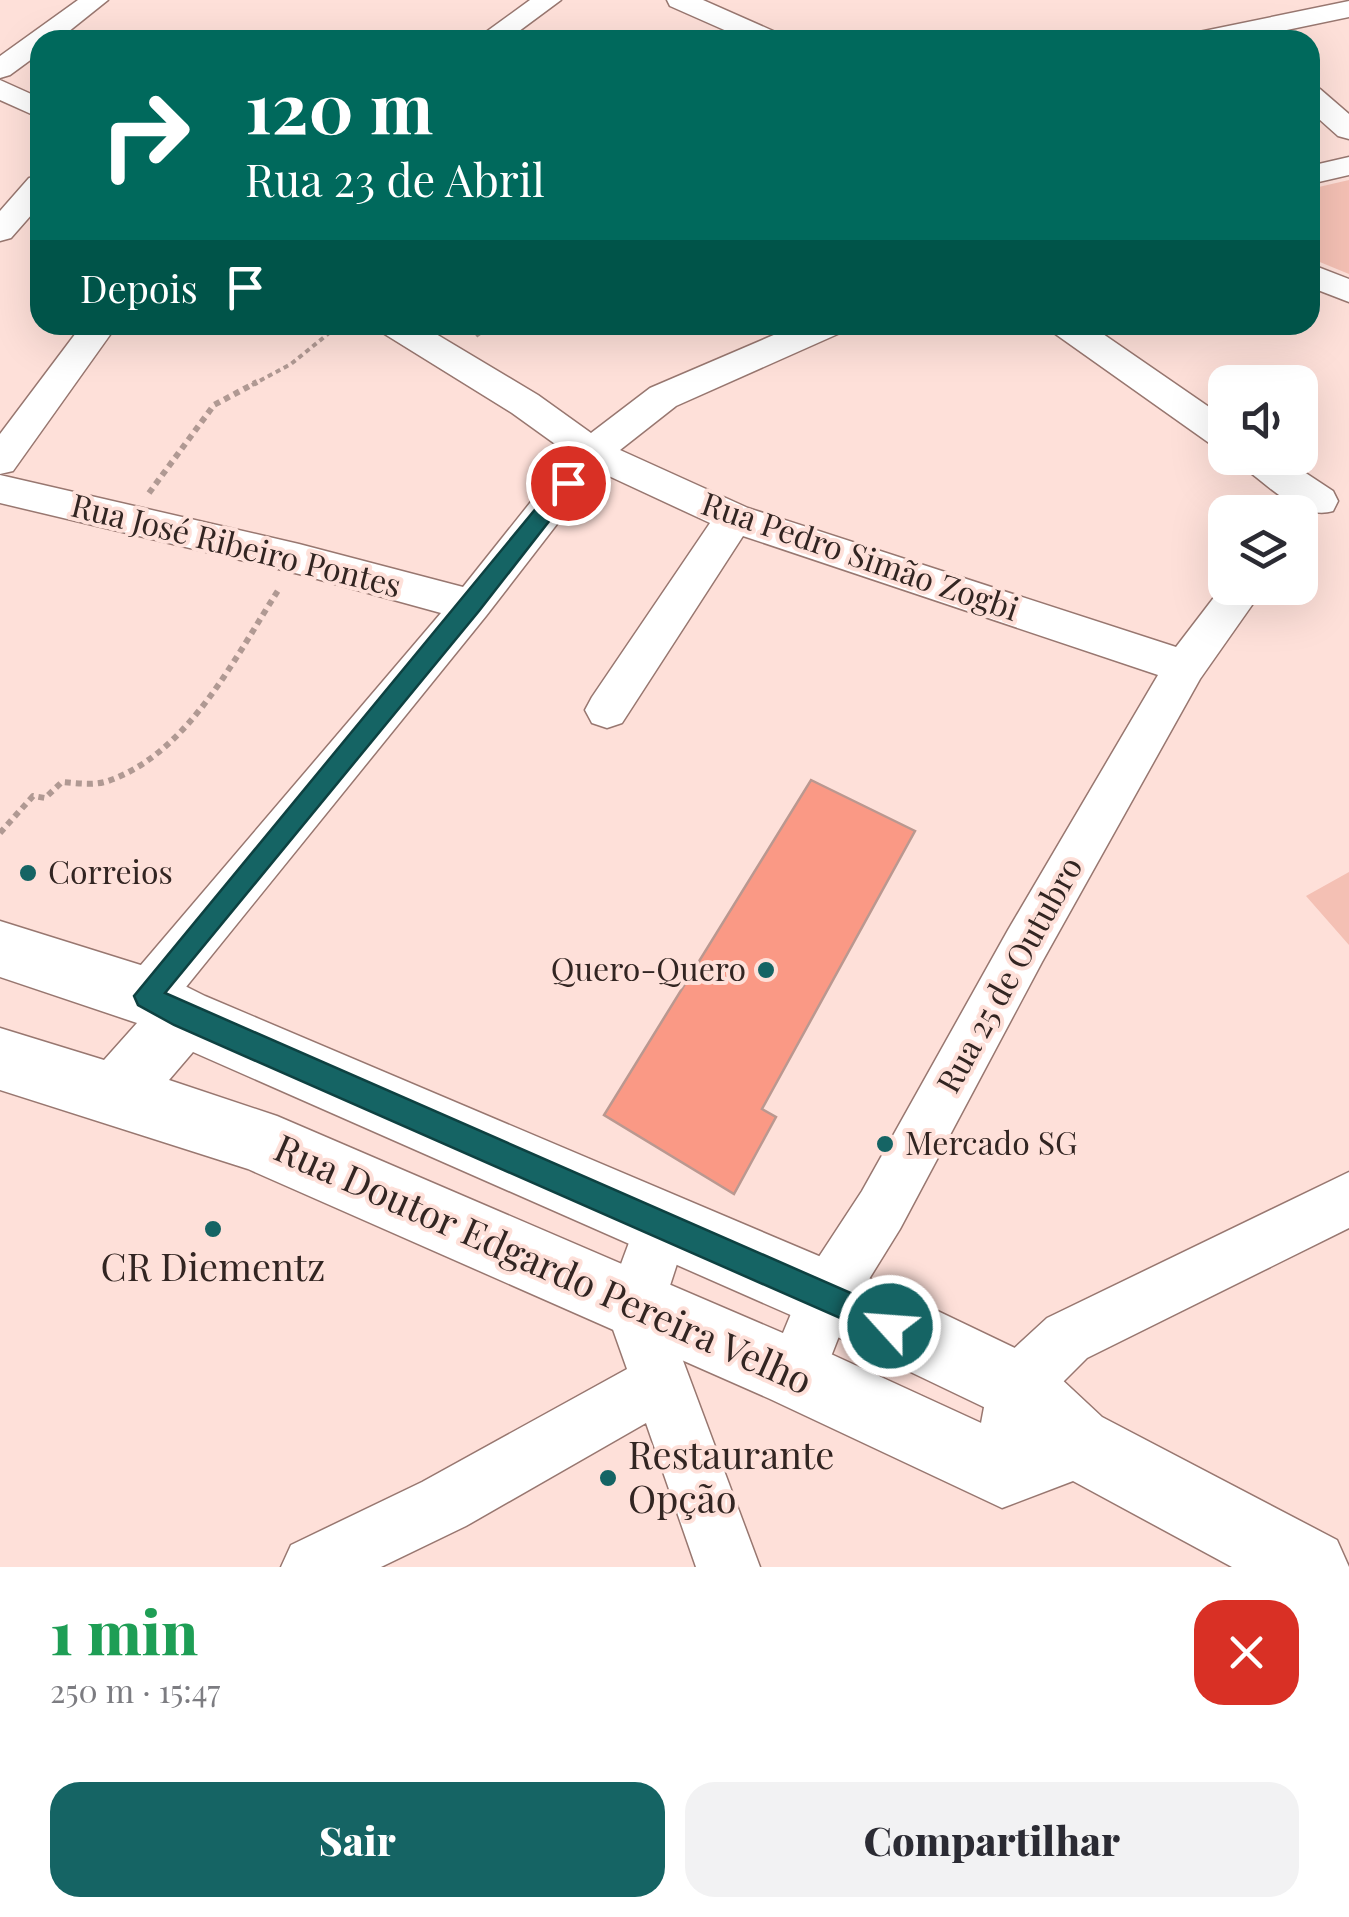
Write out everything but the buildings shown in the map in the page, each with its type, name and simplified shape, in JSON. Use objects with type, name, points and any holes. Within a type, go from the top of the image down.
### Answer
[{"type":"main road","points":[[0,949],[165,1006],[535,1171],[827,1295],[1017,1386],[1076,1443],[1310,1567]]},
{"type":"main road","points":[[116,1094],[165,1006]]},
{"type":"main road","name":"Rua Doutor Edgardo Pereira Velho","points":[[0,1060],[254,1139],[796,1374],[1002,1471]]},
{"type":"main road","points":[[254,1139],[300,1066]]},
{"type":"main road","points":[[498,1246],[535,1171]]},
{"type":"main road","points":[[1002,1471],[1076,1443]]},
{"type":"street","points":[[53,30],[94,0]]},
{"type":"street","points":[[504,30],[548,0]]},
{"type":"street","points":[[680,0],[738,30]]},
{"type":"street","points":[[1264,30],[1349,9]]},
{"type":"street","points":[[1214,10],[1238,30]]},
{"type":"street","points":[[0,69],[30,47]]},
{"type":"street","points":[[0,89],[30,104]]},
{"type":"street","points":[[1320,104],[1349,130]]},
{"type":"street","points":[[1320,173],[1349,166]]},
{"type":"street","points":[[0,231],[30,196]]},
{"type":"street","points":[[1320,279],[1349,291]]},
{"type":"street","points":[[0,461],[93,335]]},
{"type":"street","name":"Rua Pedro Simão Zogbi","points":[[411,335],[525,404],[592,452],[734,518],[1185,668]]},
{"type":"street","points":[[165,1006],[592,452],[663,397],[805,335]]},
{"type":"street","points":[[1080,335],[1208,424]]},
{"type":"street","points":[[1281,475],[1322,503]]},
{"type":"street","name":"Rua José Ribeiro Pontes","points":[[0,489],[299,559],[472,605]]},
{"type":"street","points":[[608,710],[734,518]]},
{"type":"street","name":"Rua 25 de Outubro","points":[[796,1374],[827,1295],[881,1210],[1025,946],[1185,668],[1231,605]]},
{"type":"street","points":[[1002,1471],[1017,1386],[1068,1338],[1349,1199]]},
{"type":"street","points":[[662,1224],[634,1307],[728,1567]]},
{"type":"street","points":[[313,1567],[444,1504],[662,1382]]},
{"type":"path","points":[[130,520],[214,405],[291,364],[327,335]]},
{"type":"path","points":[[0,833],[33,796],[46,798],[62,782],[104,783],[129,772],[168,742],[201,706],[299,559]]},
{"type":"shaded area","points":[[1349,180],[1349,274],[1320,262],[1320,187]]},
{"type":"shaded area","points":[[1349,872],[1349,945],[1306,896]]},
{"type":"place","name":"Correios","points":[[28,873]]},
{"type":"place","name":"Quero-Quero","points":[[766,970]]},
{"type":"place","name":"Mercado SG","points":[[885,1144]]},
{"type":"place","name":"CR Diementz","points":[[213,1229]]},
{"type":"place","name":"Restaurante Opção","points":[[608,1478]]},
{"type":"route","points":[[568,483],[472,605],[147,996],[183,1016],[827,1295],[890,1326]]}]
